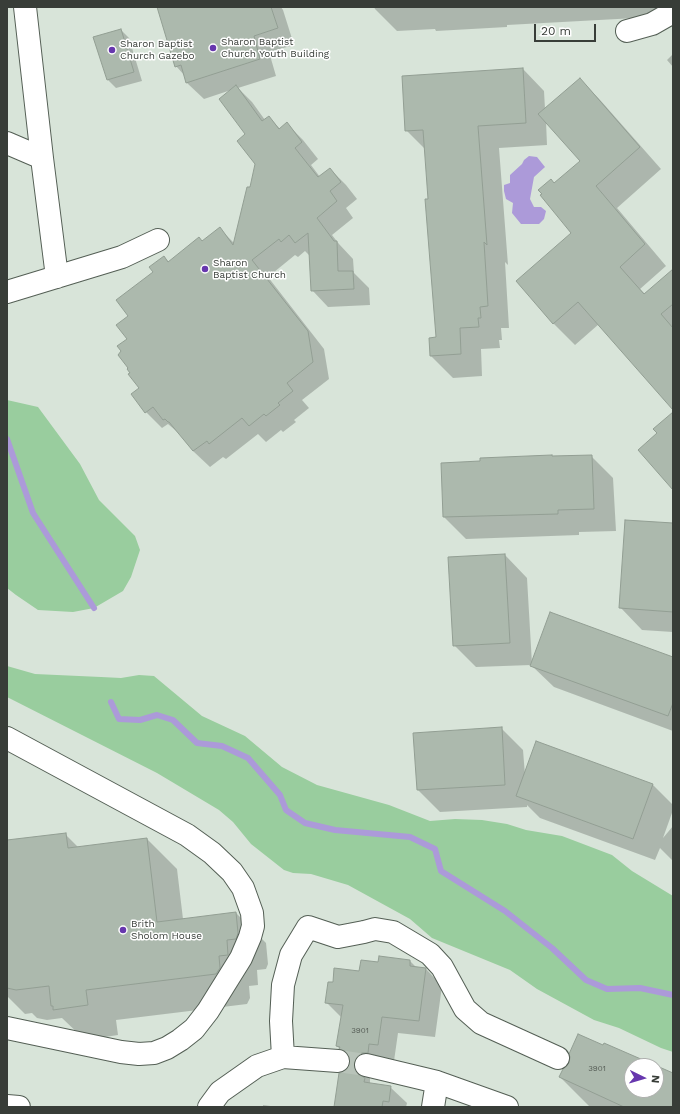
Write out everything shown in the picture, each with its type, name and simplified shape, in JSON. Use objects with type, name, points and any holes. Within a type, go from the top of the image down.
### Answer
[{"type":"lane","points":[[25,7],[57,277]]},
{"type":"lane","points":[[627,31],[652,24],[673,12]]},
{"type":"lane","points":[[7,143],[42,158]]},
{"type":"lane","points":[[7,292],[122,257],[158,240]]},
{"type":"lane","points":[[7,738],[187,835],[212,853],[232,872],[243,888],[252,913],[253,926],[250,938],[241,958],[208,1011],[194,1029],[167,1048],[154,1053],[139,1054],[121,1052],[7,1028]]},
{"type":"lane","points":[[283,1057],[281,1021],[283,985],[291,955],[308,927],[338,937],[375,929],[393,932],[430,954],[442,967],[465,1009],[481,1023],[558,1058]]},
{"type":"lane","points":[[209,1107],[220,1092],[257,1066],[283,1057],[338,1060]]},
{"type":"lane","points":[[366,1065],[437,1082],[496,1105]]},
{"type":"lane","points":[[433,1107],[437,1082]]},
{"type":"lane","points":[[7,1106],[19,1107]]},
{"type":"green space","points":[[7,400],[38,407],[80,464],[99,500],[135,536],[140,550],[131,577],[123,591],[94,608],[73,612],[38,610],[7,588]]},
{"type":"green space","points":[[7,666],[35,674],[121,678],[139,675],[154,676],[202,716],[245,736],[282,767],[317,785],[389,805],[430,821],[455,819],[482,820],[507,824],[526,830],[562,836],[612,855],[632,871],[673,896],[673,1052],[661,1048],[619,1028],[594,1020],[537,989],[510,970],[432,938],[410,919],[348,885],[311,874],[293,873],[284,870],[251,844],[233,822],[219,810],[157,773],[7,697]]},
{"type":"shaded area","points":[[529,156],[537,157],[545,167],[534,177],[530,199],[534,207],[541,207],[546,211],[544,219],[539,224],[521,224],[512,213],[513,203],[506,199],[504,191],[504,185],[510,183],[510,175]]},
{"type":"building","name":"Sharon Baptist Church Youth Building","points":[[157,7],[271,7],[278,28],[254,36],[260,59],[186,83],[181,65],[175,67]]},
{"type":"building","name":"Sharon Baptist Church Gazebo","points":[[121,29],[134,72],[107,80],[93,37]]},
{"type":"building","points":[[523,68],[526,123],[478,126],[487,245],[484,242],[488,306],[480,307],[481,318],[478,318],[479,327],[460,328],[461,354],[430,356],[429,338],[436,337],[425,199],[428,199],[423,130],[405,131],[402,76]]},
{"type":"building","points":[[580,78],[640,147],[596,186],[645,244],[620,267],[644,294],[673,269],[673,304],[661,314],[673,328],[673,410],[578,302],[553,324],[516,281],[571,233],[540,195],[542,194],[538,190],[551,179],[554,183],[580,161],[538,114]]},
{"type":"building","name":"Sharon Baptist Church","points":[[236,85],[262,121],[269,116],[279,129],[287,122],[302,142],[295,148],[318,177],[330,168],[341,182],[330,191],[337,201],[317,218],[334,241],[337,241],[338,271],[353,271],[354,289],[311,291],[308,233],[295,243],[289,235],[281,242],[279,239],[252,260],[308,331],[313,362],[287,383],[293,391],[278,403],[280,405],[266,416],[264,414],[249,426],[242,418],[209,444],[207,441],[193,451],[169,422],[165,419],[163,420],[153,407],[145,413],[131,394],[139,388],[128,374],[130,373],[127,369],[128,368],[118,355],[121,351],[117,346],[127,339],[116,325],[128,316],[116,300],[153,272],[149,267],[164,256],[168,262],[199,237],[202,241],[220,227],[233,245],[247,187],[250,187],[255,164],[237,141],[245,134],[219,99]]},
{"type":"building","points":[[673,412],[673,490],[638,450],[657,433],[653,429]]},
{"type":"building","points":[[592,455],[594,509],[558,510],[558,514],[443,517],[441,463],[480,461],[480,458]]},
{"type":"building","points":[[625,520],[673,523],[673,612],[619,608]]},
{"type":"building","points":[[505,554],[510,643],[453,646],[448,557]]},
{"type":"building","points":[[550,612],[673,657],[673,703],[668,716],[530,666]]},
{"type":"building","points":[[502,727],[505,785],[417,790],[413,733]]},
{"type":"building","points":[[536,741],[653,784],[633,839],[516,796]]},
{"type":"building","name":"Brith Sholom House","points":[[66,833],[68,848],[147,838],[157,922],[236,912],[238,933],[236,939],[227,940],[228,955],[219,956],[220,968],[216,974],[86,990],[88,1005],[53,1010],[53,1006],[51,1006],[49,986],[16,990],[7,988],[7,840]]},
{"type":"building","points":[[379,956],[410,960],[410,966],[426,968],[419,1021],[382,1017],[378,1045],[369,1044],[368,1053],[362,1053],[357,1056],[354,1062],[354,1069],[358,1074],[365,1078],[364,1082],[391,1086],[389,1102],[383,1101],[382,1107],[334,1107],[339,1073],[344,1072],[348,1068],[350,1062],[349,1056],[345,1051],[336,1046],[343,1005],[325,1003],[328,982],[333,982],[334,968],[359,971],[361,960],[378,962]]},
{"type":"building","points":[[578,1034],[603,1045],[604,1043],[638,1058],[624,1058],[624,1098],[664,1098],[664,1069],[673,1073],[673,1107],[624,1107],[559,1077],[563,1069],[569,1063],[569,1054]]},
{"type":"waterway","points":[[7,439],[33,513],[94,608]]},
{"type":"waterway","points":[[111,702],[119,719],[140,720],[157,715],[173,720],[197,743],[222,746],[248,758],[280,795],[286,810],[305,823],[335,830],[410,837],[435,849],[441,871],[505,911],[552,948],[586,980],[607,989],[640,988],[673,995]]},
{"type":"tunnel","points":[[338,1061],[366,1065]]},
{"type":"place","name":"Sharon Baptist Church Youth Building","points":[[213,48]]},
{"type":"place","name":"Sharon Baptist Church Gazebo","points":[[112,50]]},
{"type":"place","name":"Sharon Baptist Church","points":[[205,269]]},
{"type":"place","name":"Brith Sholom House","points":[[123,930]]}]
